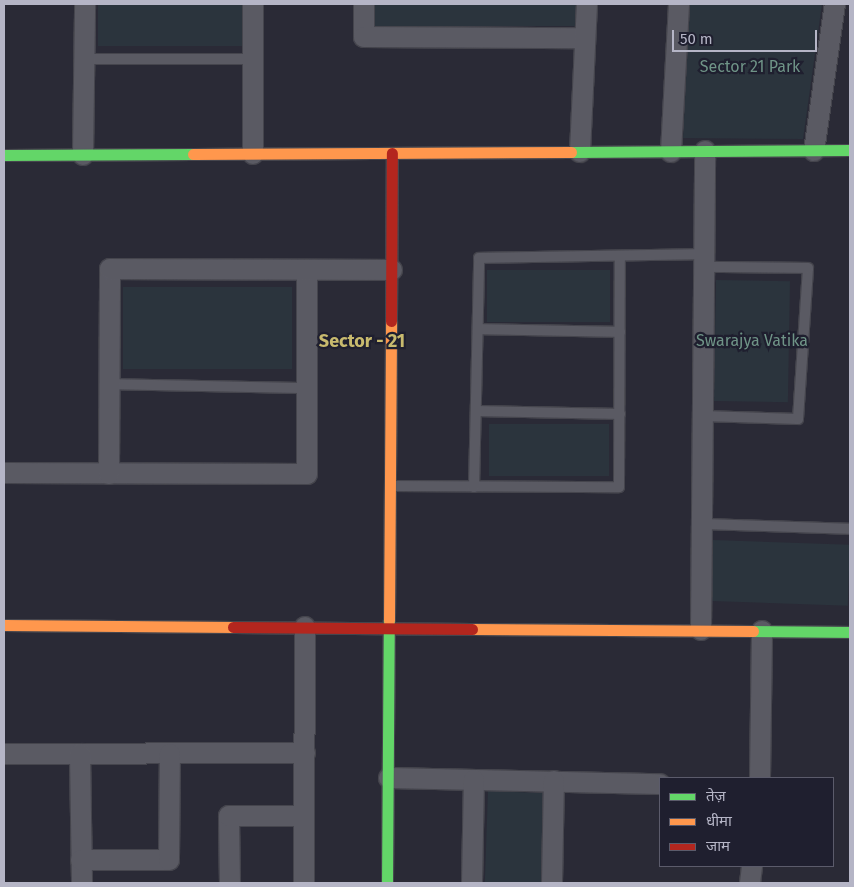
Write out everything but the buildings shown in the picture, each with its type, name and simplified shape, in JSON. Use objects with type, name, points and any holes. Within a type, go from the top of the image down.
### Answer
[{"type":"street","points":[[83,155],[85,4]]},
{"type":"street","points":[[253,4],[253,154]]},
{"type":"street","points":[[364,4],[364,37],[585,38]]},
{"type":"street","points":[[580,152],[587,4]]},
{"type":"street","points":[[671,152],[679,4]]},
{"type":"street","points":[[814,151],[835,4]]},
{"type":"street","points":[[4,156],[850,150]]},
{"type":"street","points":[[701,630],[705,151]]},
{"type":"street","points":[[387,883],[392,486],[392,153]]},
{"type":"street","points":[[109,474],[110,269],[392,270]]},
{"type":"street","points":[[4,474],[306,474],[307,270]]},
{"type":"street","points":[[4,624],[850,632]]},
{"type":"street","points":[[304,883],[305,627]]},
{"type":"street","points":[[760,777],[762,631]]},
{"type":"street","points":[[4,754],[305,753]]},
{"type":"street","points":[[80,754],[82,883]]},
{"type":"street","points":[[81,860],[169,860],[170,754]]},
{"type":"street","points":[[389,778],[659,784]]},
{"type":"street","points":[[472,883],[474,780]]},
{"type":"street","points":[[552,883],[554,781]]},
{"type":"street","points":[[230,883],[230,816],[304,816]]},
{"type":"street","points":[[750,883],[752,867]]},
{"type":"lane","points":[[84,59],[253,60]]},
{"type":"lane","points":[[392,486],[619,488],[620,256]]},
{"type":"lane","points":[[474,487],[479,258],[620,256],[808,268],[798,419],[703,416]]},
{"type":"lane","points":[[478,329],[620,332]]},
{"type":"lane","points":[[109,384],[307,388]]},
{"type":"lane","points":[[476,411],[620,414]]},
{"type":"lane","points":[[702,524],[850,529]]},
{"type":"green space","points":[[98,4],[242,4],[242,46],[98,46]]},
{"type":"green space","points":[[374,4],[577,4],[577,26],[374,26]]},
{"type":"green space","name":"Sector 21 Park","points":[[690,4],[822,4],[803,139],[683,138]]},
{"type":"green space","points":[[487,270],[610,270],[610,322],[487,322]]},
{"type":"green space","name":"Swarajya Vatika","points":[[716,280],[790,281],[788,402],[714,401]]},
{"type":"green space","points":[[123,287],[292,287],[292,369],[123,369]]},
{"type":"green space","points":[[489,424],[609,424],[609,476],[489,476]]},
{"type":"green space","points":[[713,540],[850,545],[848,606],[711,601]]},
{"type":"green space","points":[[488,791],[545,793],[542,883],[485,883]]},
{"type":"traffic: fast","points":[[571,152],[850,150]]},
{"type":"traffic: fast","points":[[4,155],[193,154]]},
{"type":"traffic: fast","points":[[387,883],[389,620]]},
{"type":"traffic: fast","points":[[753,631],[850,632]]},
{"type":"traffic: slow","points":[[193,154],[571,152]]},
{"type":"traffic: slow","points":[[389,620],[391,321]]},
{"type":"traffic: slow","points":[[4,625],[233,627]]},
{"type":"traffic: slow","points":[[472,629],[753,631]]},
{"type":"traffic: jam","points":[[391,321],[392,153]]},
{"type":"traffic: jam","points":[[233,627],[472,629]]},
{"type":"district","name":"Sector - 21","points":[[362,341]]}]
